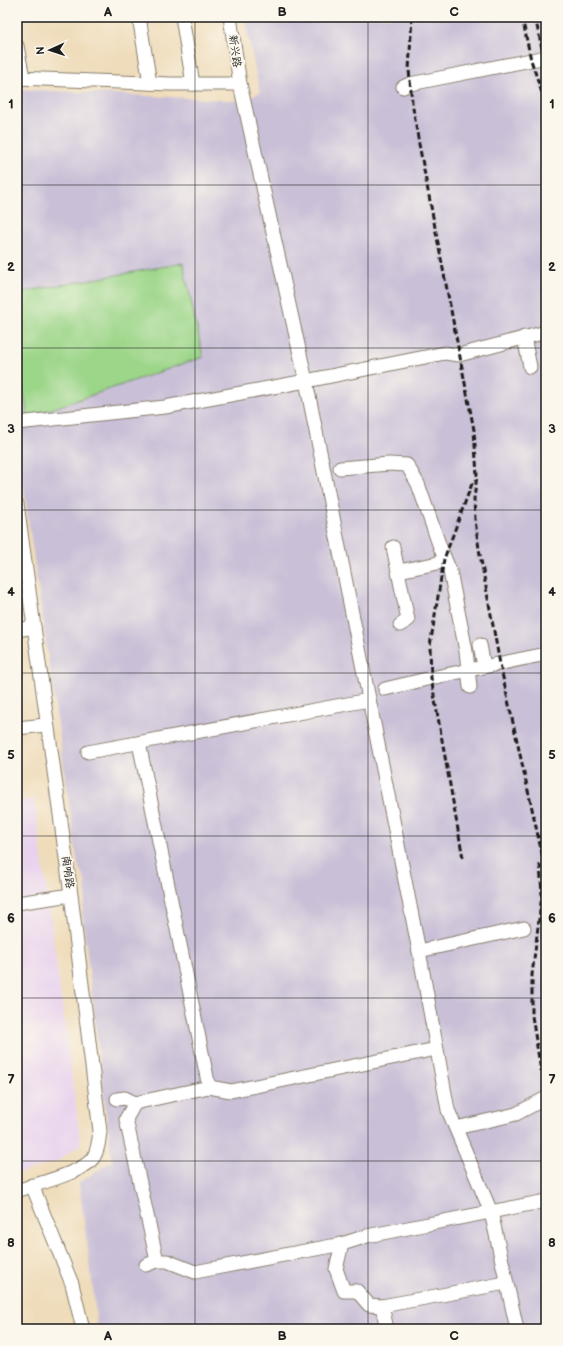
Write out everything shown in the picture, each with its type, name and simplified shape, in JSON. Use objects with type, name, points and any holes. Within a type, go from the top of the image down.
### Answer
[{"type":"street","points":[[138,17],[150,83]]},
{"type":"street","points":[[182,17],[193,84]]},
{"type":"street","name":"新兴路","points":[[230,17],[240,84],[306,381],[419,951],[448,1110],[491,1212],[517,1329]]},
{"type":"street","points":[[17,46],[20,78],[150,83],[240,84]]},
{"type":"street","points":[[403,87],[410,84],[546,57]]},
{"type":"street","points":[[17,423],[165,407],[306,381],[444,353],[459,355],[546,332]]},
{"type":"street","points":[[524,337],[530,367]]},
{"type":"street","points":[[340,468],[389,464],[407,465],[418,484],[444,559],[450,571],[470,671],[470,687]]},
{"type":"street","name":"南响路","points":[[17,504],[71,894],[100,1131],[98,1145],[93,1158],[81,1168],[17,1191]]},
{"type":"street","points":[[393,547],[408,620],[400,625]]},
{"type":"street","points":[[399,571],[438,563],[444,559]]},
{"type":"street","points":[[17,630],[34,627]]},
{"type":"street","points":[[480,645],[484,666]]},
{"type":"street","points":[[385,689],[431,678],[470,671],[484,666],[546,654]]},
{"type":"street","points":[[88,752],[369,700]]},
{"type":"street","points":[[17,728],[45,725]]},
{"type":"street","points":[[139,742],[209,1087]]},
{"type":"street","points":[[17,903],[71,894]]},
{"type":"street","points":[[419,951],[524,928]]},
{"type":"street","points":[[117,1100],[125,1098],[135,1103],[209,1087],[231,1091],[436,1049]]},
{"type":"street","points":[[456,1128],[516,1114],[546,1098]]},
{"type":"street","points":[[135,1103],[126,1119],[151,1263],[167,1261],[195,1272],[342,1244],[367,1236],[546,1201]]},
{"type":"street","points":[[32,1186],[72,1284],[83,1329]]},
{"type":"street","points":[[342,1244],[336,1269],[344,1291],[357,1291],[369,1305],[382,1306],[506,1283]]},
{"type":"street","points":[[382,1306],[387,1329]]},
{"type":"shaded area","points":[[244,17],[546,17],[546,1329],[97,1329],[79,1183],[112,1161],[82,912],[86,895],[85,880],[78,865],[17,441],[17,89],[244,101],[260,92]]},
{"type":"shaded area","points":[[34,799],[81,1144],[58,1161],[17,1174],[17,802]]},
{"type":"green space","points":[[183,263],[203,357],[28,417],[17,358],[17,293]]},
{"type":"railway","points":[[412,17],[409,70],[412,102],[474,430],[477,475],[474,499],[479,549],[500,664],[546,872]]},
{"type":"railway","points":[[522,17],[531,60],[546,105]]},
{"type":"railway","points":[[535,17],[546,66]]},
{"type":"railway","points":[[463,858],[431,678],[430,646],[444,559],[473,481]]},
{"type":"railway","points":[[540,864],[542,895],[532,975],[532,1016],[541,1071]]}]
